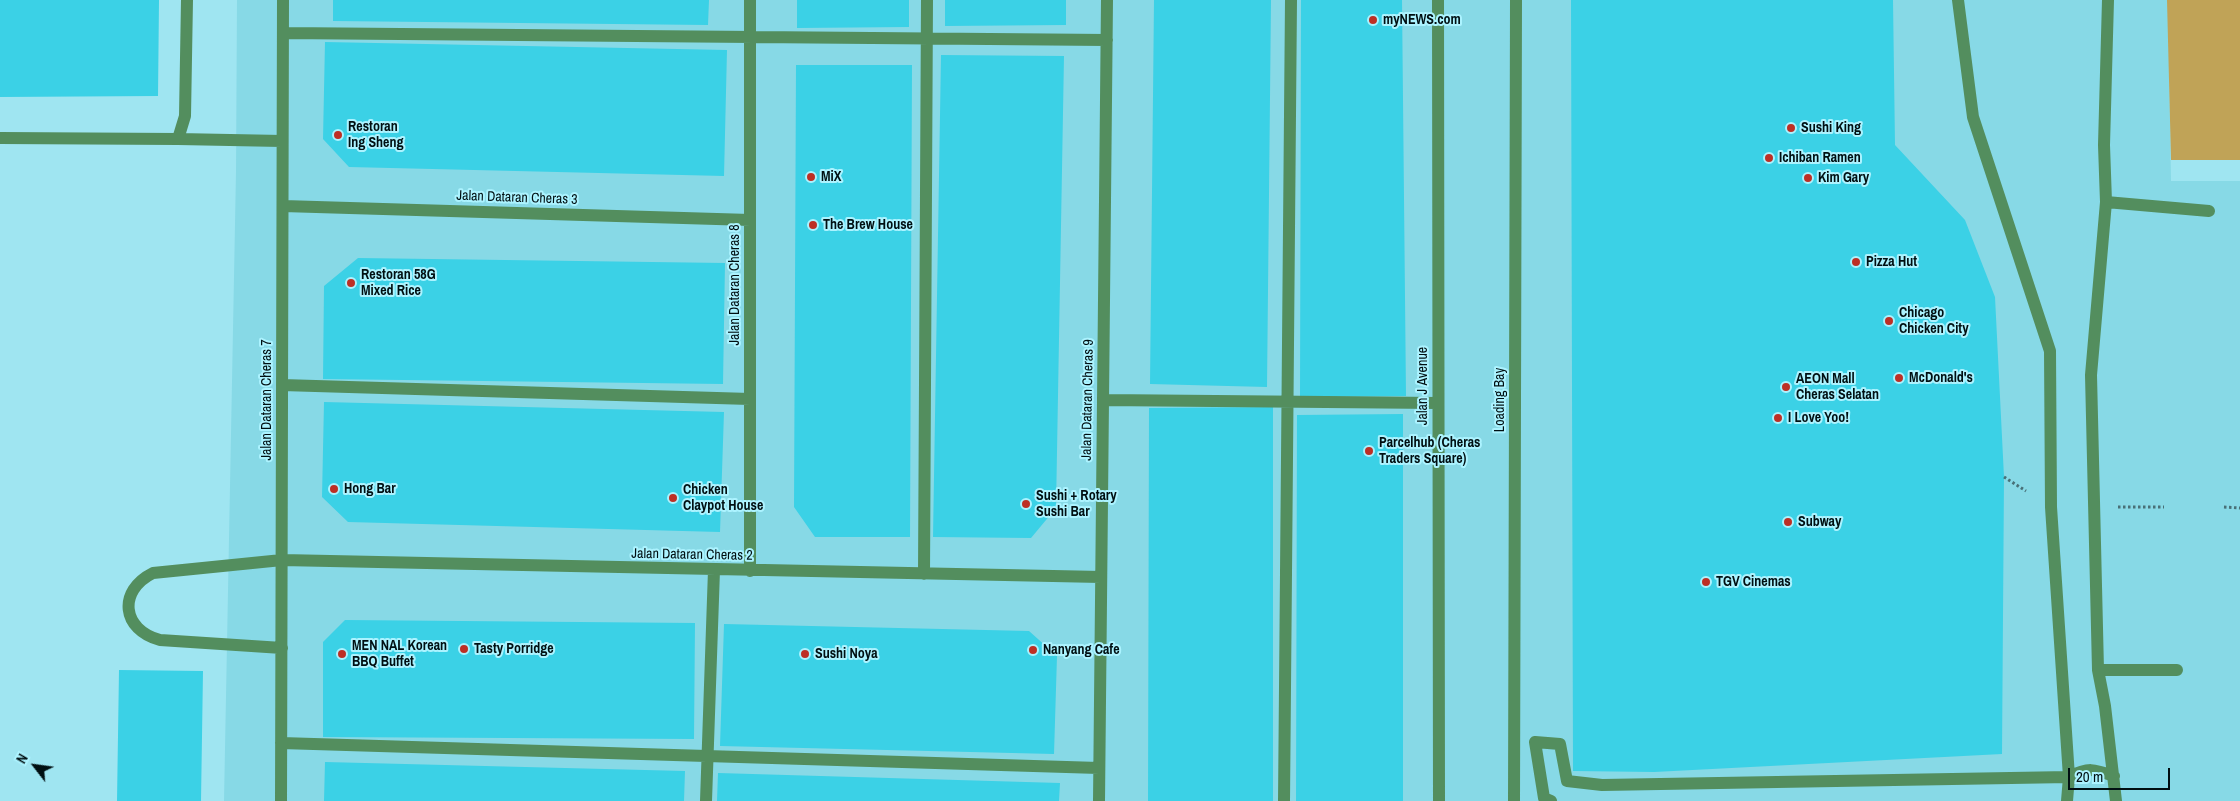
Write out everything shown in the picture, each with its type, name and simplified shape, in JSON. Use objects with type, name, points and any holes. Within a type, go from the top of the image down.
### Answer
[{"type":"street","points":[[178,139],[185,116],[187,0]]},
{"type":"street","name":"Jalan Dataran Cheras 7","points":[[281,801],[283,0]]},
{"type":"street","name":"Jalan Dataran Cheras 8","points":[[750,0],[750,571]]},
{"type":"street","points":[[924,574],[928,0]]},
{"type":"street","name":"Jalan Dataran Cheras 9","points":[[1099,801],[1107,0]]},
{"type":"street","points":[[1284,801],[1291,0]]},
{"type":"street","name":"Jalan J Avenue","points":[[1438,0],[1439,801]]},
{"type":"street","name":"Loading Bay","points":[[1514,801],[1516,0]]},
{"type":"street","points":[[1958,0],[1973,117],[2050,351],[2051,507],[2069,777],[2067,801]]},
{"type":"street","points":[[2108,0],[2104,145],[2106,202],[2091,375],[2098,670],[2116,801]]},
{"type":"street","points":[[283,32],[1107,40]]},
{"type":"street","points":[[0,138],[282,141]]},
{"type":"street","points":[[2106,202],[2209,211]]},
{"type":"street","name":"Jalan Dataran Cheras 3","points":[[283,206],[750,220]]},
{"type":"street","points":[[282,385],[750,399]]},
{"type":"street","points":[[1103,400],[1438,403]]},
{"type":"street","name":"Jalan Dataran Cheras 2","points":[[282,648],[160,640],[150,637],[140,632],[134,624],[128,604],[130,594],[136,585],[153,573],[282,560],[1101,577]]},
{"type":"street","points":[[706,801],[714,570]]},
{"type":"street","points":[[2098,670],[2177,670]]},
{"type":"street","points":[[1551,801],[1544,798],[1535,742],[1560,744],[1567,781],[1602,785],[2069,777],[2086,769],[2093,769],[2114,776]]},
{"type":"street","points":[[281,743],[1099,768]]},
{"type":"path","points":[[2110,507],[2164,507]]},
{"type":"path","points":[[2224,507],[2240,508]]},
{"type":"shaded area","points":[[237,0],[2168,0],[2171,181],[2240,181],[2240,801],[224,801],[236,172]]},
{"type":"shaded area","points":[[2167,0],[2240,0],[2240,160],[2171,160]]},
{"type":"building","points":[[0,0],[159,0],[158,96],[0,97]]},
{"type":"building","points":[[333,0],[709,0],[708,25],[333,21]]},
{"type":"building","points":[[797,0],[909,0],[909,27],[797,28]]},
{"type":"building","points":[[945,0],[1066,0],[1066,25],[945,26]]},
{"type":"building","points":[[1154,0],[1271,0],[1267,387],[1150,384]]},
{"type":"building","points":[[1301,0],[1402,0],[1406,396],[1300,397]]},
{"type":"building","name":"AEON Mall Cheras Selatan","points":[[1571,0],[1893,0],[1895,145],[1965,220],[1995,297],[2004,477],[2002,754],[1654,772],[1573,771]]},
{"type":"building","points":[[325,42],[727,50],[724,176],[349,167],[323,139]]},
{"type":"building","points":[[941,55],[1064,56],[1056,508],[1031,538],[933,537]]},
{"type":"building","points":[[796,65],[912,65],[910,537],[815,537],[794,507]]},
{"type":"building","points":[[358,258],[725,263],[723,384],[323,379],[324,286]]},
{"type":"building","points":[[324,402],[724,412],[720,532],[348,522],[322,497]]},
{"type":"building","points":[[1273,407],[1273,801],[1148,801],[1149,408]]},
{"type":"building","points":[[1403,414],[1403,801],[1296,801],[1297,415]]},
{"type":"building","points":[[345,620],[695,623],[694,739],[323,737],[323,642]]},
{"type":"building","points":[[724,624],[1029,631],[1057,656],[1054,754],[720,746]]},
{"type":"building","points":[[119,670],[203,671],[201,801],[117,801]]},
{"type":"building","points":[[325,762],[685,771],[684,801],[324,801]]},
{"type":"building","points":[[718,773],[1060,783],[1059,801],[717,801]]},
{"type":"place","name":"myNEWS.com","points":[[1373,20]]},
{"type":"place","name":"Sushi King","points":[[1791,128]]},
{"type":"place","name":"Restoran Ing Sheng","points":[[338,135]]},
{"type":"place","name":"Ichiban Ramen","points":[[1769,158]]},
{"type":"place","name":"MiX","points":[[811,177]]},
{"type":"place","name":"Kim Gary","points":[[1808,178]]},
{"type":"place","name":"The Brew House","points":[[813,225]]},
{"type":"place","name":"Pizza Hut","points":[[1856,262]]},
{"type":"place","name":"Restoran 58G Mixed Rice","points":[[351,283]]},
{"type":"place","name":"Chicago Chicken City","points":[[1889,321]]},
{"type":"place","name":"McDonald's","points":[[1899,378]]},
{"type":"place","name":"AEON Mall Cheras Selatan","points":[[1786,387]]},
{"type":"place","name":"I Love Yoo!","points":[[1778,418]]},
{"type":"place","name":"Parcelhub (Cheras Traders Square)","points":[[1369,451]]},
{"type":"place","name":"Hong Bar","points":[[334,489]]},
{"type":"place","name":"Chicken Claypot House","points":[[673,498]]},
{"type":"place","name":"Sushi + Rotary Sushi Bar","points":[[1026,504]]},
{"type":"place","name":"Subway","points":[[1788,522]]},
{"type":"place","name":"TGV Cinemas","points":[[1706,582]]},
{"type":"place","name":"Tasty Porridge","points":[[464,649]]},
{"type":"place","name":"Nanyang Cafe","points":[[1033,650]]},
{"type":"place","name":"MEN NAL Korean BBQ Buffet","points":[[342,654]]},
{"type":"place","name":"Sushi Noya","points":[[805,654]]}]
